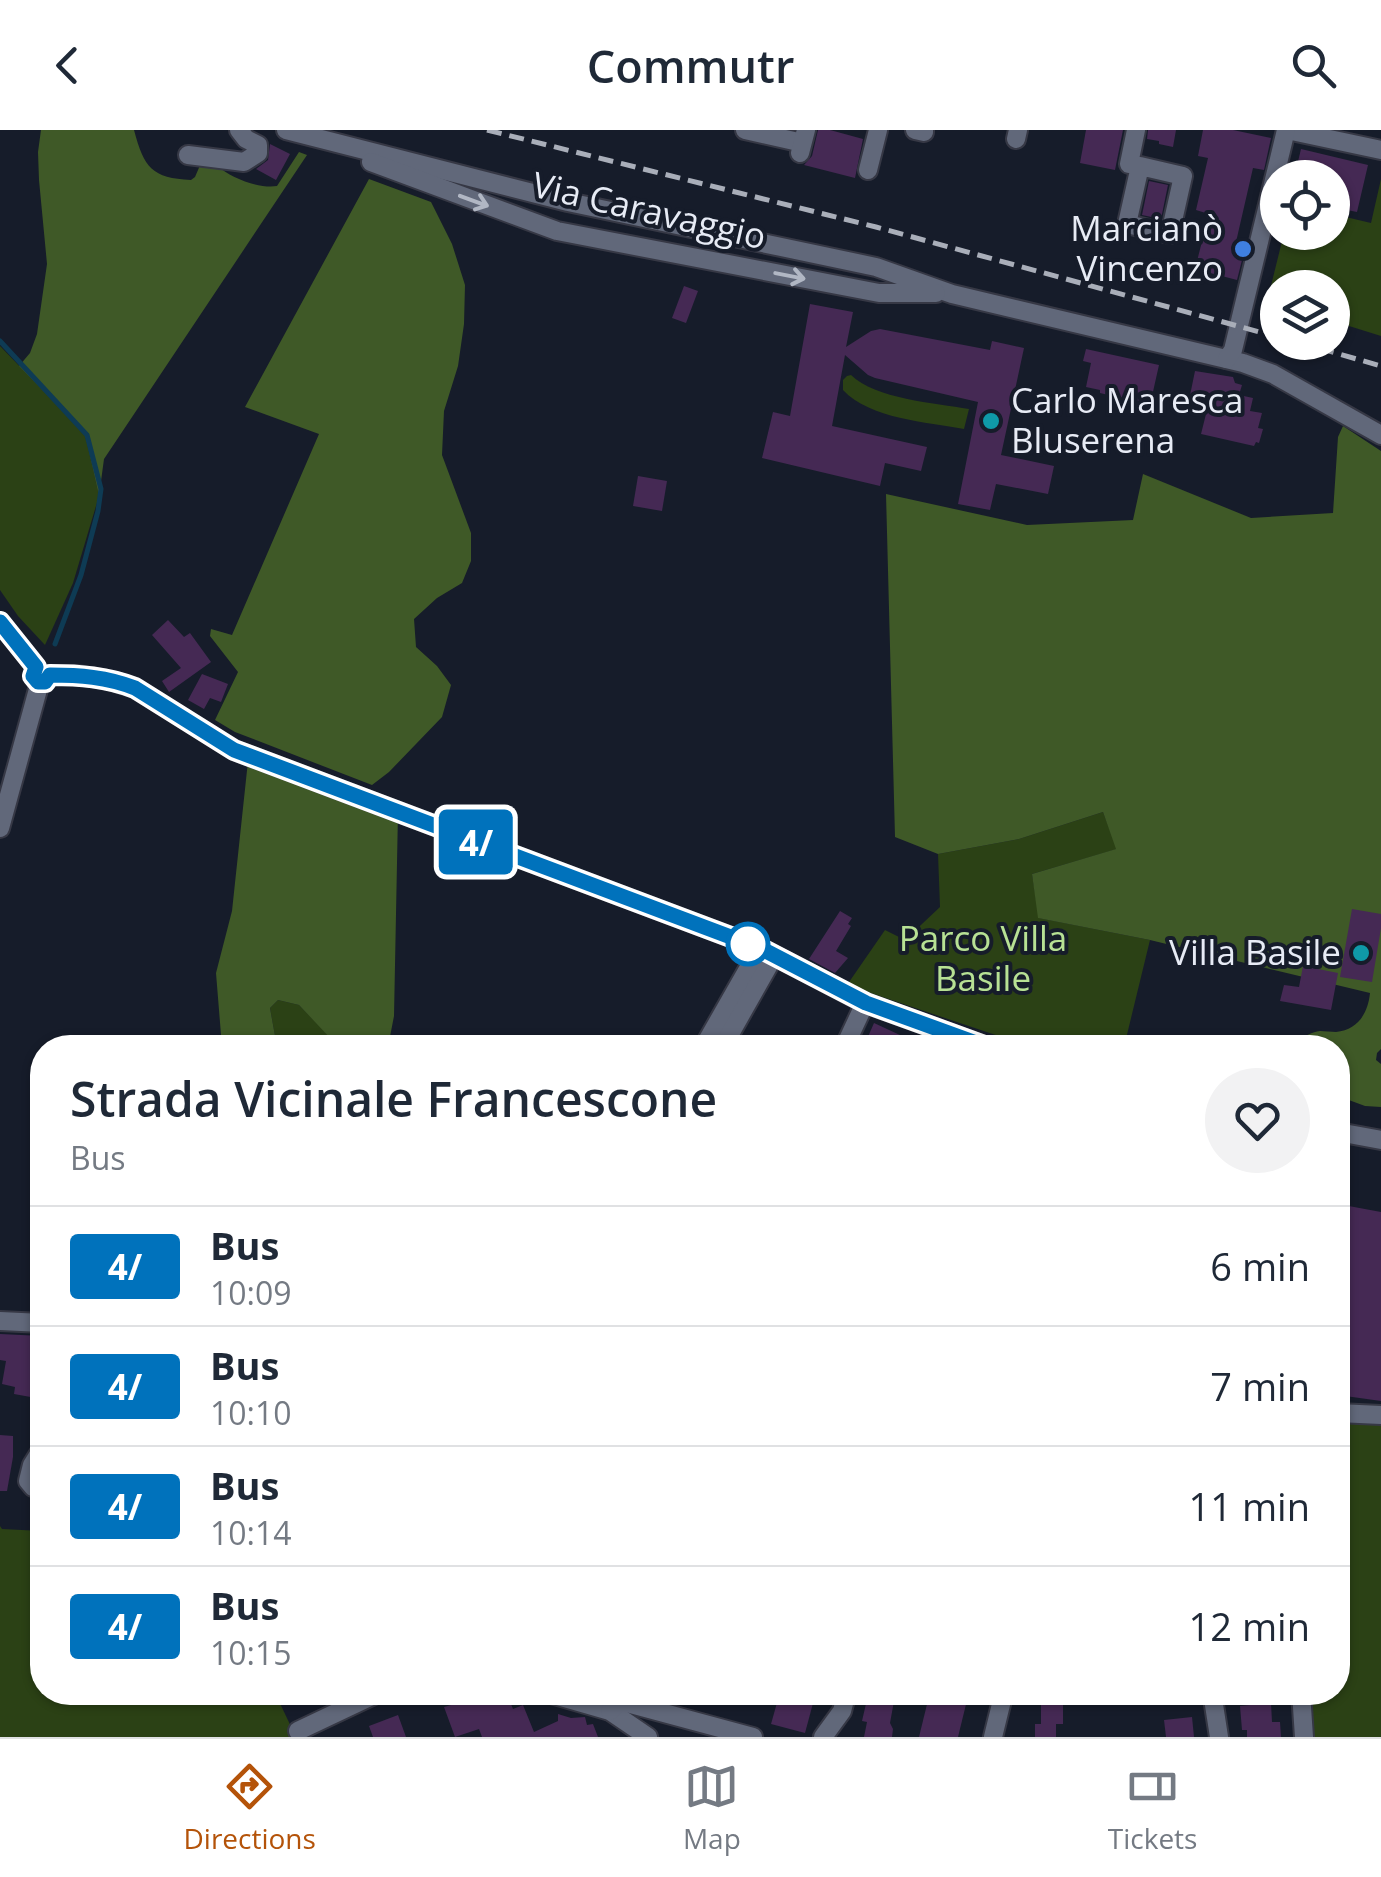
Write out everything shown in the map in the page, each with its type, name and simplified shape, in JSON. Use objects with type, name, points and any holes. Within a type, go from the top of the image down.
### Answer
[{"type":"street","points":[[188,155],[235,162],[251,159],[258,153],[258,145],[239,130]]},
{"type":"street","name":"Via Caravaggio","points":[[285,130],[557,231],[879,292],[952,294]]},
{"type":"street","name":"Via Caravaggio","points":[[285,130],[568,202],[876,267],[952,294],[1230,355],[1273,374],[1381,435]]},
{"type":"street","points":[[868,170],[878,130]]},
{"type":"street","points":[[915,130],[924,130]]},
{"type":"street","points":[[1136,130],[1128,164],[1140,166]]},
{"type":"street","points":[[1230,355],[1287,130],[1372,142]]},
{"type":"street","points":[[757,131],[800,141]]},
{"type":"street","points":[[0,622],[8,646],[42,675],[78,675],[135,688],[234,750],[767,952],[866,1003],[954,1035]]},
{"type":"street","points":[[0,828],[42,675]]},
{"type":"street","points":[[712,1035],[767,952]]},
{"type":"street","points":[[728,1035],[767,952]]},
{"type":"street","points":[[850,1035],[866,1003]]},
{"type":"street","points":[[1350,1134],[1381,1140]]},
{"type":"street","points":[[0,1321],[30,1322]]},
{"type":"street","points":[[1350,1413],[1381,1414]]},
{"type":"street","points":[[298,1731],[353,1705]]},
{"type":"street","points":[[589,1705],[610,1711],[648,1737]]},
{"type":"street","points":[[610,1711],[616,1705]]},
{"type":"street","points":[[634,1705],[753,1737]]},
{"type":"street","points":[[823,1737],[844,1705]]},
{"type":"street","points":[[994,1737],[1001,1705]]},
{"type":"street","points":[[1214,1705],[1219,1737]]},
{"type":"street","points":[[1302,1705],[1304,1737]]},
{"type":"green space","points":[[41,130],[134,130],[146,162],[158,173],[178,179],[191,180],[201,163],[218,166],[246,182],[277,186],[299,152],[307,155],[104,459],[99,496],[85,434],[19,366],[30,353],[37,334],[47,264],[39,180]]},
{"type":"green space","points":[[369,179],[431,202],[452,244],[465,285],[464,324],[458,366],[444,411],[442,455],[471,533],[471,561],[462,583],[414,619],[416,647],[451,685],[442,717],[372,785],[235,732],[215,720],[238,672],[210,636],[211,629],[232,635],[319,434],[245,407]]},
{"type":"green space","points":[[1381,179],[1381,336],[1350,326],[1350,270],[1275,270],[1280,250],[1350,250],[1350,218],[1371,223]]},
{"type":"green space","points":[[0,346],[85,434],[99,496],[73,583],[45,645],[0,590]]},
{"type":"green space","points":[[851,375],[890,395],[969,409],[964,429],[900,418],[868,407],[843,390],[843,380]]},
{"type":"green space","points":[[1343,426],[1381,451],[1381,1049],[1376,1060],[1381,1064],[1381,1107],[1350,1100],[1350,1035],[1307,1035],[1344,1031],[1356,1024],[1364,1014],[1370,993],[1150,940],[1038,918],[1032,874],[1116,849],[1103,812],[1019,839],[938,854],[895,837],[886,494],[1027,525],[1133,520],[1143,474],[1251,518],[1333,513],[1338,437]]},
{"type":"green space","points":[[248,761],[398,812],[394,1016],[390,1035],[327,1035],[299,1005],[278,1000],[270,1008],[275,1035],[221,1035],[216,973],[232,911]]},
{"type":"green space","name":"Parco Villa Basile","points":[[1103,812],[1117,849],[1032,874],[1039,918],[1150,940],[1127,1035],[995,1035],[847,985],[885,930],[905,940],[940,907],[938,854],[1019,839]]},
{"type":"green space","points":[[278,1000],[299,1005],[328,1035],[275,1035],[270,1008]]},
{"type":"green space","points":[[1350,1416],[1381,1418],[1381,1737],[1311,1737],[1310,1705],[1350,1705]]},
{"type":"green space","points":[[0,1526],[30,1530],[30,1705],[281,1705],[296,1737],[0,1737]]},
{"type":"building","points":[[818,130],[863,139],[855,178],[804,165],[812,156]]},
{"type":"building","points":[[1086,130],[1123,130],[1115,170],[1080,163]]},
{"type":"building","points":[[1148,130],[1176,130],[1173,147],[1147,139]]},
{"type":"building","points":[[1203,130],[1233,130],[1271,138],[1266,160],[1260,160],[1260,169],[1253,168],[1236,242],[1246,244],[1237,280],[1195,269],[1209,214],[1196,210],[1208,158],[1198,156]]},
{"type":"building","points":[[270,144],[290,154],[276,180],[256,169],[268,160]]},
{"type":"building","points":[[1301,149],[1347,160],[1298,160]]},
{"type":"building","points":[[1350,161],[1368,165],[1357,212],[1350,211]]},
{"type":"building","points":[[1149,181],[1168,185],[1161,219],[1142,215]]},
{"type":"building","points":[[684,286],[698,291],[686,323],[672,318]]},
{"type":"building","points":[[810,304],[853,312],[846,347],[880,329],[990,350],[992,341],[1024,348],[1001,455],[1054,466],[1048,494],[996,484],[990,510],[958,504],[978,402],[875,378],[845,355],[832,426],[927,447],[921,471],[885,463],[880,486],[762,458],[773,412],[790,416]]},
{"type":"building","points":[[1086,349],[1159,365],[1150,405],[1086,387],[1091,363],[1083,361]]},
{"type":"building","points":[[1195,371],[1233,377],[1235,383],[1242,385],[1239,395],[1253,398],[1250,411],[1262,413],[1259,443],[1254,446],[1201,434],[1206,414],[1187,410]]},
{"type":"building","points":[[638,476],[667,481],[662,511],[633,506]]},
{"type":"building","points":[[168,620],[184,637],[190,633],[211,662],[169,692],[162,681],[181,668],[152,635]]},
{"type":"building","points":[[202,674],[228,684],[221,702],[210,698],[204,709],[188,700]]},
{"type":"building","name":"Villa Basile","points":[[1352,909],[1381,914],[1372,982],[1340,977]]},
{"type":"building","points":[[840,911],[852,918],[836,951],[848,958],[835,973],[809,959]]},
{"type":"building","points":[[1303,966],[1338,973],[1331,1010],[1280,1001],[1284,985],[1299,987]]},
{"type":"building","points":[[874,1023],[900,1035],[869,1035]]},
{"type":"building","points":[[1350,1206],[1381,1212],[1381,1401],[1350,1397]]},
{"type":"building","points":[[0,1334],[30,1335],[30,1397],[14,1394],[15,1387],[2,1384],[6,1361],[0,1360]]},
{"type":"building","points":[[0,1435],[13,1436],[7,1491],[0,1491]]},
{"type":"building","points":[[511,1705],[513,1709],[523,1705],[534,1732],[558,1721],[558,1714],[585,1717],[598,1737],[482,1737],[479,1729],[455,1737],[444,1707]]},
{"type":"building","points":[[776,1705],[813,1705],[805,1733],[771,1724]]},
{"type":"building","points":[[866,1705],[893,1705],[892,1737],[864,1737],[867,1722],[862,1721]]},
{"type":"building","points":[[927,1705],[966,1705],[958,1737],[919,1737]]},
{"type":"building","points":[[1041,1705],[1063,1705],[1063,1724],[1056,1724],[1056,1737],[1035,1737],[1035,1724],[1041,1724]]},
{"type":"building","points":[[1271,1705],[1272,1722],[1280,1722],[1281,1737],[1247,1737],[1247,1730],[1242,1730],[1240,1706]]},
{"type":"building","points":[[398,1715],[406,1737],[373,1737],[369,1726]]},
{"type":"building","points":[[1192,1717],[1194,1737],[1166,1737],[1164,1720]]},
{"type":"waterway","points":[[0,341],[87,435],[101,489],[81,575],[55,644]]},
{"type":"railway","points":[[487,130],[876,227],[1260,332]]},
{"type":"railway","points":[[1350,357],[1381,366]]},
{"type":"bus line","name":"4/","points":[[0,622],[36,667],[33,676],[38,682],[45,682],[50,675],[78,675],[135,688],[234,750],[760,948],[866,1003],[954,1035]]},
{"type":"place","name":"Marcianò Vincenzo","points":[[1243,249]]},
{"type":"place","name":"Carlo Maresca Bluserena","points":[[991,421]]},
{"type":"place","name":"Villa Basile","points":[[1361,953]]}]
